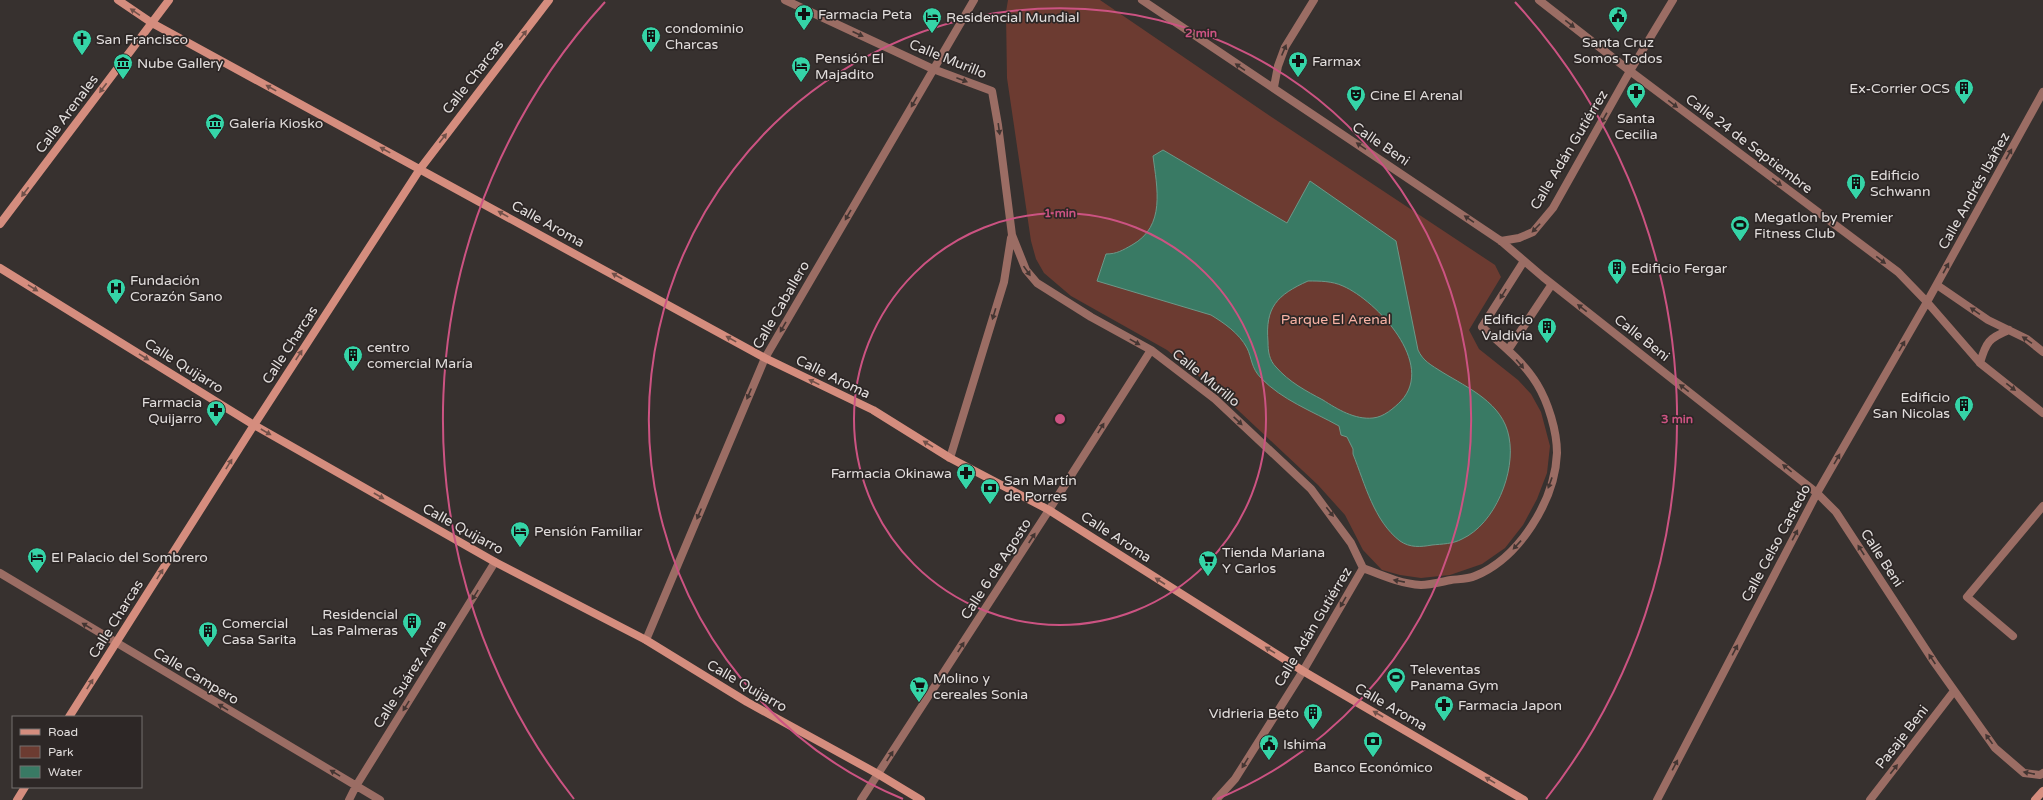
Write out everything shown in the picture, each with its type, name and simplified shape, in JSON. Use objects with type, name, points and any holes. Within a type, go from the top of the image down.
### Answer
[{"type":"street","name":"Calle Aroma","points":[[118,0],[152,23],[765,358],[873,410],[950,458],[1049,510],[1303,671],[1524,800]]},
{"type":"street","name":"Calle Arenales","points":[[0,224],[169,0]]},
{"type":"street","name":"Calle Charcas","points":[[70,716],[254,425],[420,169],[549,0]]},
{"type":"street","name":"Calle Murillo","points":[[785,0],[933,69],[992,91],[998,125],[1012,235],[1026,270],[1037,283],[1091,318],[1151,350],[1215,399],[1311,489],[1351,543],[1363,568]]},
{"type":"street","name":"Calle Caballero","points":[[646,640],[765,358],[974,0]]},
{"type":"street","name":"Calle Beni","points":[[1142,0],[1248,73],[1274,87],[1501,241],[1552,284],[1817,493],[1836,512],[1954,691],[1995,748],[2016,768],[2024,773],[2043,773]]},
{"type":"street","points":[[1274,87],[1278,66],[1285,47],[1314,0]]},
{"type":"street","name":"Calle 24 de Septiembre","points":[[1539,0],[1630,71],[1898,272],[1927,302],[1980,363],[2043,413]]},
{"type":"street","name":"Calle Adán Gutiérrez","points":[[1501,241],[1519,238],[1533,232],[1553,208],[1630,71],[1673,0]]},
{"type":"street","name":"Calle Andrés Ibáñez","points":[[1927,302],[2043,92]]},
{"type":"street","name":"Calle Murillo","points":[[950,458],[1004,282],[1012,235]]},
{"type":"street","name":"Calle Adán Gutiérrez","points":[[1216,800],[1235,779],[1303,671],[1363,568],[1390,579],[1421,585],[1473,577],[1496,566],[1522,540],[1539,513],[1555,471],[1557,452],[1554,432],[1547,406],[1537,383],[1508,350],[1482,327],[1524,261]]},
{"type":"street","name":"Calle Quijarro","points":[[0,268],[254,425],[495,562],[646,640],[747,702],[878,774],[921,800]]},
{"type":"street","points":[[1508,350],[1552,284]]},
{"type":"street","points":[[1937,285],[1988,320],[2026,339],[2043,352]]},
{"type":"street","name":"Calle Celso Castedo","points":[[1657,800],[1817,493],[1927,302]]},
{"type":"street","points":[[1980,363],[1988,341],[2009,330]]},
{"type":"street","name":"Calle 6 de Agosto","points":[[861,800],[1151,350]]},
{"type":"street","points":[[2013,636],[1967,597],[2043,506]]},
{"type":"street","name":"Calle Suárez Arana","points":[[349,800],[356,786],[495,562]]},
{"type":"street","name":"Calle Campero","points":[[0,574],[380,800]]},
{"type":"street","name":"Pasaje Beni","points":[[1870,800],[1954,691]]},
{"type":"street","points":[[17,800],[24,788]]},
{"type":"street","points":[[2036,800],[2043,791]]},
{"type":"green space","name":"Parque El Arenal","points":[[1008,0],[1100,0],[1270,116],[1495,265],[1501,277],[1469,330],[1479,349],[1518,380],[1531,394],[1541,412],[1550,446],[1547,473],[1537,499],[1523,525],[1505,548],[1482,564],[1450,575],[1421,578],[1400,575],[1382,570],[1363,550],[1345,515],[1318,485],[1224,397],[1167,350],[1071,296],[1044,273],[1036,259],[1031,241],[1007,78],[1006,12]]},
{"type":"water","points":[[1163,150],[1287,223],[1310,181],[1396,241],[1420,354],[1431,365],[1473,391],[1492,406],[1500,415],[1509,437],[1509,466],[1506,481],[1493,509],[1484,522],[1474,532],[1459,541],[1447,544],[1416,546],[1408,545],[1400,541],[1391,533],[1377,513],[1353,454],[1353,449],[1347,437],[1341,435],[1339,426],[1298,405],[1269,386],[1253,367],[1249,352],[1244,343],[1231,329],[1211,315],[1097,281],[1106,254],[1123,250],[1143,237],[1150,228],[1155,217],[1157,193],[1153,156]],"holes":[[[1308,281],[1335,283],[1357,294],[1386,319],[1398,335],[1407,352],[1411,370],[1410,386],[1401,401],[1385,414],[1373,418],[1366,418],[1353,416],[1346,413],[1298,386],[1286,377],[1270,358],[1268,330],[1271,311],[1281,297],[1297,286]]]},
{"type":"place","name":"Farmacia Peta","points":[[804,31]]},
{"type":"place","name":"Santa Cruz Somos Todos","points":[[1618,33]]},
{"type":"place","name":"Residencial Mundial","points":[[932,34]]},
{"type":"place","name":"condominio Charcas","points":[[651,53]]},
{"type":"place","name":"San Francisco","points":[[82,56]]},
{"type":"place","name":"Farmax","points":[[1298,78]]},
{"type":"place","name":"Nube Gallery","points":[[123,80]]},
{"type":"place","name":"Pensión El Majadito","points":[[801,83]]},
{"type":"place","name":"Ex-Corrier OCS","points":[[1964,105]]},
{"type":"place","name":"Santa Cecilia","points":[[1636,109]]},
{"type":"place","name":"Cine El Arenal","points":[[1356,112]]},
{"type":"place","name":"Galería Kiosko","points":[[215,140]]},
{"type":"place","name":"Edificio Schwann","points":[[1856,200]]},
{"type":"place","name":"Megatlon by Premier Fitness Club","points":[[1740,242]]},
{"type":"place","name":"Edificio Fergar","points":[[1617,285]]},
{"type":"place","name":"Fundación Corazón Sano","points":[[116,305]]},
{"type":"place","name":"Edificio Valdivia","points":[[1547,344]]},
{"type":"place","name":"centro comercial María","points":[[353,372]]},
{"type":"place","name":"Edificio San Nicolas","points":[[1964,422]]},
{"type":"place","name":"Farmacia Quijarro","points":[[216,427]]},
{"type":"place","name":"Farmacia Okinawa","points":[[966,490]]},
{"type":"place","name":"San Martín de Porres","points":[[990,505]]},
{"type":"place","name":"Pensión Familiar","points":[[520,548]]},
{"type":"place","name":"El Palacio del Sombrero","points":[[37,574]]},
{"type":"place","name":"Tienda Mariana Y Carlos","points":[[1208,577]]},
{"type":"place","name":"Residencial Las Palmeras","points":[[412,639]]},
{"type":"place","name":"Comercial Casa Sarita","points":[[208,648]]},
{"type":"place","name":"Televentas Panama Gym","points":[[1396,694]]},
{"type":"place","name":"Molino y cereales Sonia","points":[[919,703]]},
{"type":"place","name":"Farmacia Japon","points":[[1444,722]]},
{"type":"place","name":"Vidrieria Beto","points":[[1313,730]]},
{"type":"place","name":"Banco Económico","points":[[1373,758]]},
{"type":"place","name":"Ishima","points":[[1269,761]]}]
